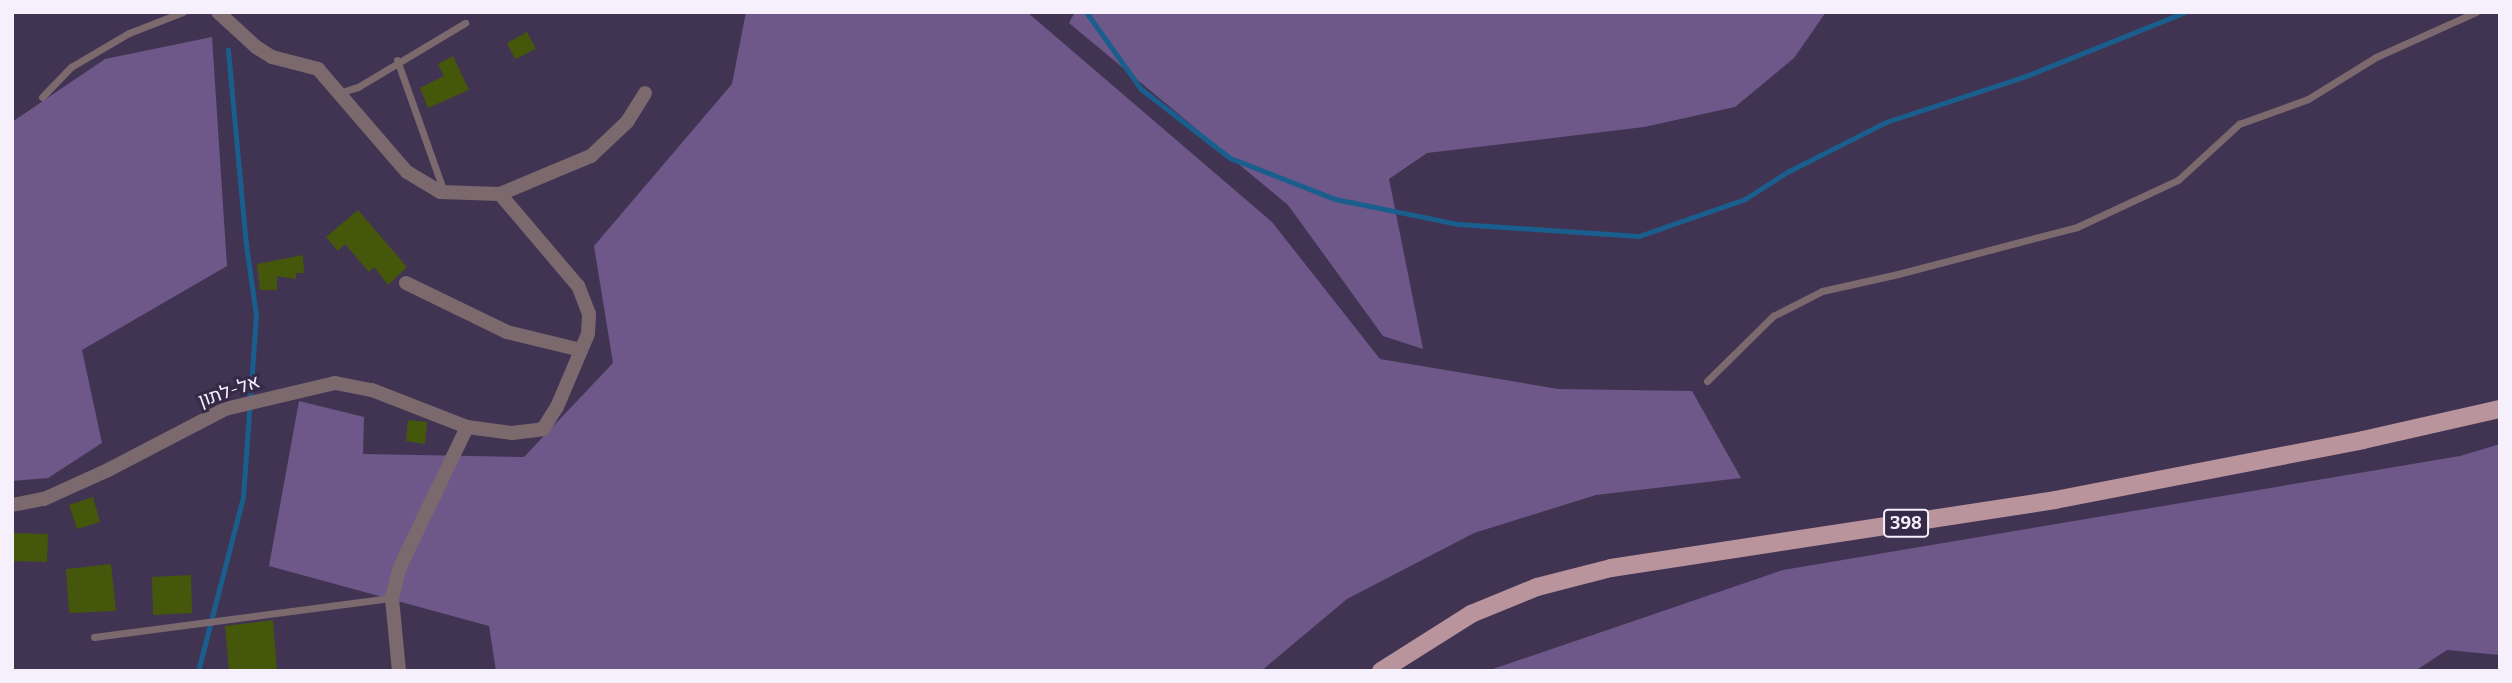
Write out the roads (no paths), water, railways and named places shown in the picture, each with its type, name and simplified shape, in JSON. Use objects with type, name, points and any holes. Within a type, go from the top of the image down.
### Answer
[{"type":"main road","name":"398","points":[[2449,419],[2500,398]]},
{"type":"main road","name":"398","points":[[1381,671],[1471,614],[1537,587],[1611,568],[2055,500],[2362,440],[2500,409]]},
{"type":"street","points":[[218,12],[256,47],[272,57],[318,69],[407,172],[420,183],[444,193],[500,194],[592,156],[627,121],[645,93]]},
{"type":"street","points":[[406,283],[506,332],[581,350],[588,334],[589,314],[578,286],[500,194]]},
{"type":"street","name":"אל-לתון","points":[[12,505],[44,499],[108,470],[225,409],[335,383],[372,390],[467,427],[512,433],[543,429],[581,350]]},
{"type":"street","points":[[399,671],[392,598],[399,569],[467,427]]},
{"type":"lane","points":[[42,96],[71,67],[129,33],[183,12]]},
{"type":"lane","points":[[1707,381],[1773,316],[1822,291],[1898,275],[2077,227],[2178,180],[2239,124],[2308,99],[2376,57],[2476,12]]},
{"type":"lane","points":[[339,93],[358,86],[397,60],[465,23]]},
{"type":"lane","points":[[397,60],[444,193]]},
{"type":"lane","points":[[94,637],[392,598]]},
{"type":"waterway","points":[[1086,12],[1141,89],[1230,158],[1335,199],[1458,224],[1639,236],[1745,199],[1787,172],[1886,122],[2026,76],[2185,12]]},
{"type":"waterway","points":[[198,671],[243,497],[256,315],[246,245],[228,50]]}]
